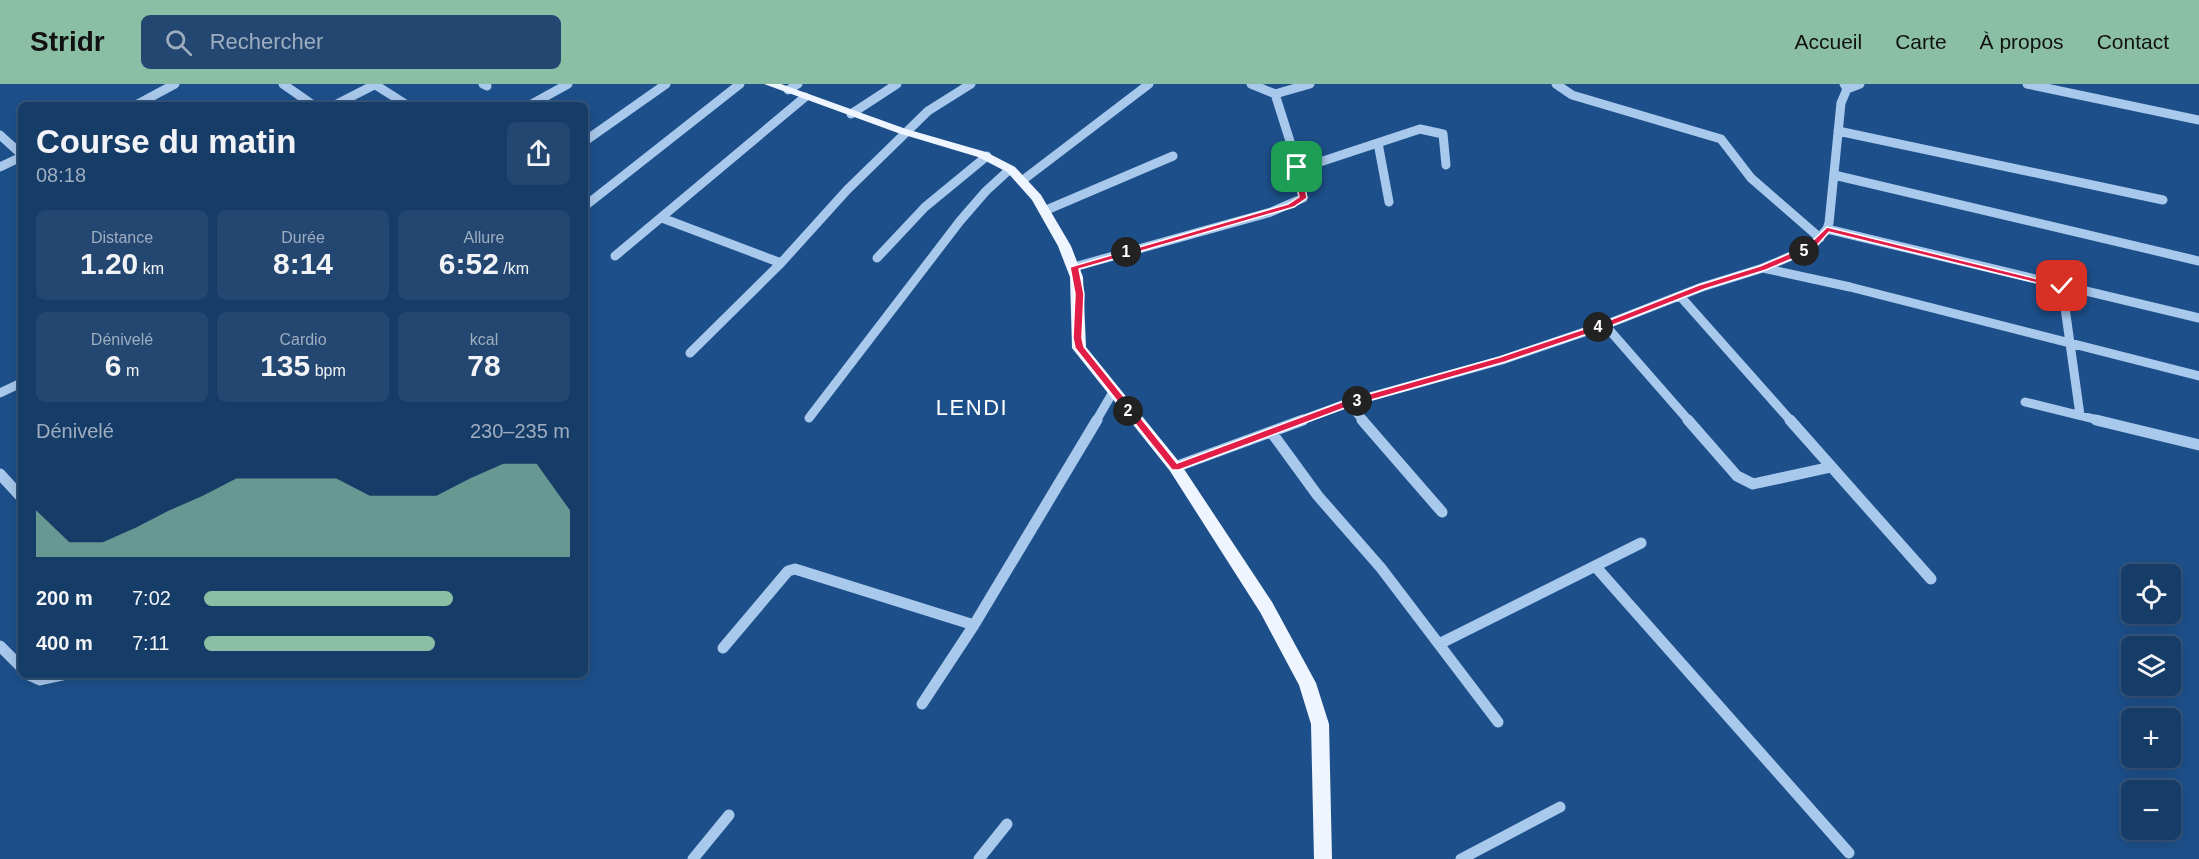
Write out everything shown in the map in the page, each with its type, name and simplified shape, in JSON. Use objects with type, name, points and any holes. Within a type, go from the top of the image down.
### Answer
[{"type":"main road","points":[[770,84],[793,87],[805,97],[851,114],[987,156],[1023,180],[1044,212],[1074,267],[1079,294],[1077,338],[1079,348],[1175,467],[1266,607],[1310,690],[1320,732],[1323,859]]},
{"type":"street","points":[[141,102],[176,84]]},
{"type":"street","points":[[283,84],[309,102]]},
{"type":"street","points":[[341,102],[375,84],[402,102]]},
{"type":"street","points":[[535,102],[568,84]]},
{"type":"street","points":[[588,139],[666,84]]},
{"type":"street","points":[[588,204],[740,84]]},
{"type":"street","points":[[851,114],[897,84]]},
{"type":"street","points":[[690,353],[781,263],[847,190],[906,132],[928,111],[971,84]]},
{"type":"street","points":[[1023,180],[1149,84]]},
{"type":"street","points":[[1251,84],[1275,94],[1310,84]]},
{"type":"street","points":[[1556,84],[1572,95],[1721,139],[1751,178],[1820,238]]},
{"type":"street","points":[[1175,467],[1348,403],[1502,360],[1605,325],[1680,296],[1763,268],[1810,248],[1827,229],[1834,175],[1833,160],[1845,86],[1860,84]]},
{"type":"street","points":[[2027,84],[2199,120]]},
{"type":"street","points":[[1074,267],[1291,205],[1303,198],[1297,167],[1275,94]]},
{"type":"street","points":[[615,256],[805,97]]},
{"type":"street","points":[[1297,167],[1378,144],[1420,129],[1439,131],[1444,138],[1446,165]]},
{"type":"street","points":[[1838,131],[2163,200]]},
{"type":"street","points":[[0,135],[18,153]]},
{"type":"street","points":[[1378,144],[1389,202]]},
{"type":"street","points":[[877,258],[925,207],[987,156]]},
{"type":"street","points":[[1044,212],[1173,156]]},
{"type":"street","points":[[0,167],[18,158]]},
{"type":"street","points":[[809,418],[960,221],[986,190],[1009,170]]},
{"type":"street","points":[[1834,175],[2199,261]]},
{"type":"street","points":[[662,218],[781,263]]},
{"type":"street","points":[[1827,229],[2199,318]]},
{"type":"street","points":[[1763,268],[1850,287],[2199,376]]},
{"type":"street","points":[[2062,286],[2080,415]]},
{"type":"street","points":[[1680,296],[1931,579]]},
{"type":"street","points":[[1605,325],[1737,476],[1753,484],[1831,467]]},
{"type":"street","points":[[0,393],[18,384]]},
{"type":"street","points":[[922,704],[974,625],[1113,392]]},
{"type":"street","points":[[2025,402],[2199,445]]},
{"type":"street","points":[[1348,403],[1442,512]]},
{"type":"street","points":[[1272,433],[1318,496],[1362,543],[1498,722]]},
{"type":"street","points":[[0,474],[18,494]]},
{"type":"street","points":[[1439,644],[1641,543]]},
{"type":"street","points":[[1595,566],[1849,854]]},
{"type":"street","points":[[723,648],[781,579],[795,569],[974,625]]},
{"type":"street","points":[[0,646],[18,664]]},
{"type":"street","points":[[1461,859],[1560,807]]},
{"type":"street","points":[[693,859],[729,815]]},
{"type":"street","points":[[979,859],[1007,824]]},
{"type":"district","name":"LENDI","points":[[972,407]]},
{"type":"route","points":[[1297,167],[1303,198],[1298,202],[1271,212],[1074,267],[1079,294],[1077,338],[1079,348],[1175,467],[1348,403],[1502,360],[1605,325],[1702,287],[1763,268],[1810,248],[1827,229],[2062,286]]}]
